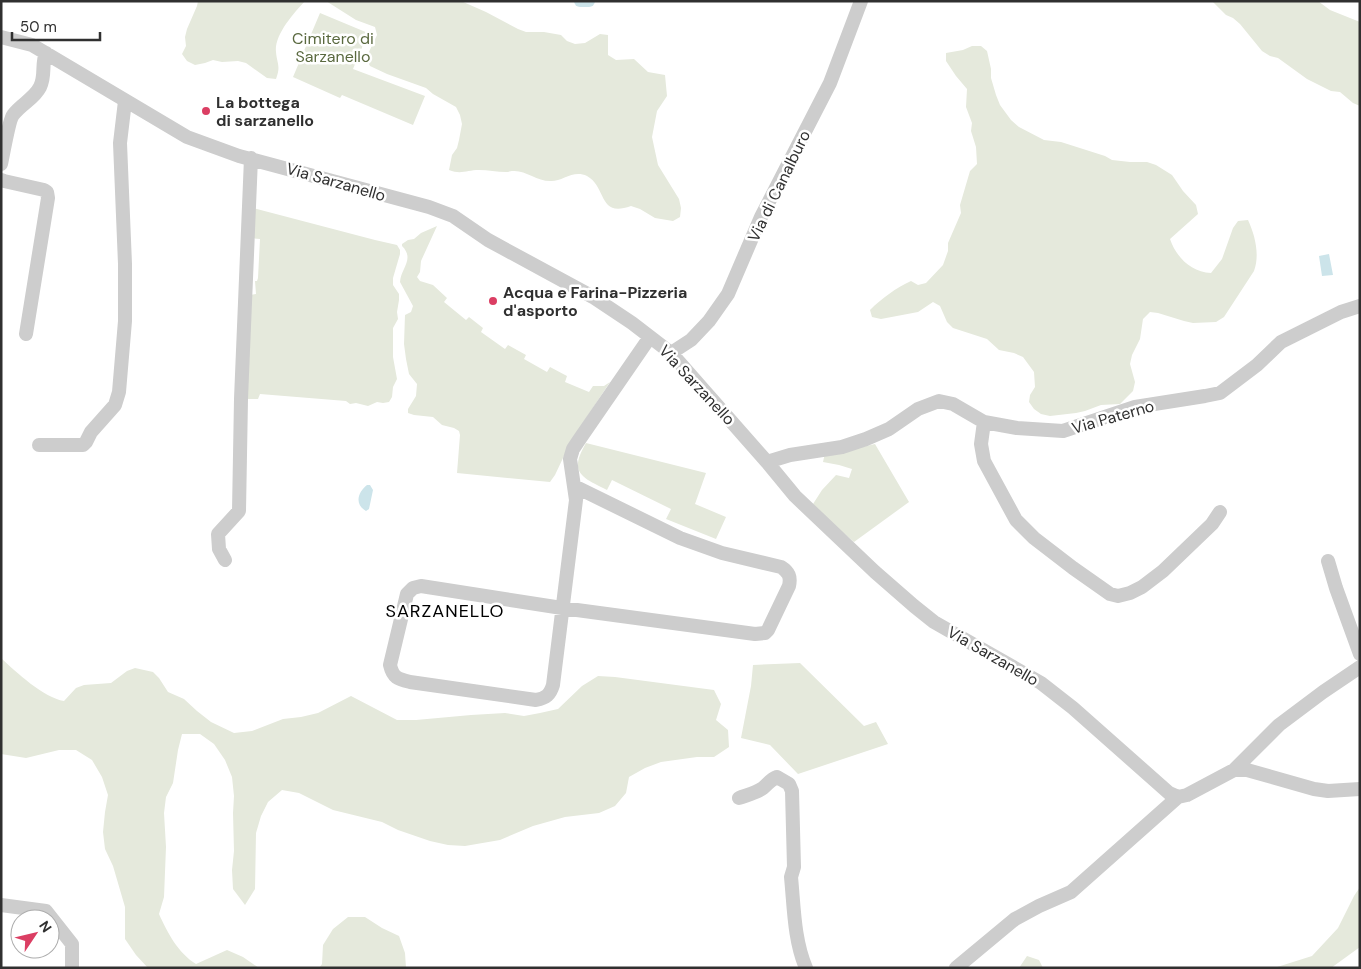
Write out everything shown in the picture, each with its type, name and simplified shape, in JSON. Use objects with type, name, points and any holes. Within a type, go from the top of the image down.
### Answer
[{"type":"street","name":"Via di Canalburo","points":[[671,353],[690,340],[709,321],[728,294],[762,217],[830,83],[861,1]]},
{"type":"street","name":"Via Sarzanello","points":[[1,37],[32,45],[187,137],[239,156],[429,207],[453,216],[488,240],[593,297],[632,323],[671,353],[795,496],[875,572],[914,606],[934,622],[1042,683],[1169,793],[1178,797]]},
{"type":"street","points":[[1,164],[12,116],[34,96],[40,87],[44,75],[42,62],[46,53]]},
{"type":"street","points":[[39,445],[83,445],[91,432],[115,405],[119,392],[125,321],[125,264],[120,143],[125,100]]},
{"type":"street","points":[[225,560],[219,549],[218,534],[239,511],[241,399],[251,158]]},
{"type":"street","points":[[1,180],[44,190],[47,192],[48,198],[26,334]]},
{"type":"street","name":"Via Paterno","points":[[767,462],[790,455],[842,447],[866,439],[889,430],[918,409],[940,401],[953,404],[984,422],[1017,428],[1064,431],[1135,407],[1220,393],[1257,365],[1281,342],[1341,312],[1360,306]]},
{"type":"street","points":[[574,486],[680,538],[722,553],[781,567],[786,570],[790,579],[789,586],[768,630],[765,633],[755,634],[562,608],[421,586],[413,588],[407,594],[390,665],[392,673],[399,679],[410,682],[536,700],[544,698],[551,693],[553,684],[562,608],[576,500],[570,459],[574,449],[650,337]]},
{"type":"street","points":[[984,422],[981,444],[984,460],[1016,520],[1034,538],[1110,594],[1118,596],[1142,587],[1163,571],[1212,524],[1220,512]]},
{"type":"street","points":[[1328,561],[1360,654]]},
{"type":"street","points":[[1234,770],[1279,725],[1322,692],[1360,667]]},
{"type":"street","points":[[956,968],[1014,919],[1071,892],[1178,797],[1199,789],[1227,772],[1247,770],[1314,789],[1328,791],[1360,789]]},
{"type":"street","points":[[739,798],[757,792],[777,777],[788,784],[792,791],[794,867],[791,877],[797,938],[806,968]]},
{"type":"street","points":[[1,906],[46,911],[72,944],[72,968]]},
{"type":"green space","points":[[198,1],[305,1],[281,32],[278,39],[276,45],[278,68],[276,79],[267,78],[246,63],[238,61],[222,62],[213,60],[195,65],[187,61],[182,54],[186,46],[185,37]]},
{"type":"green space","points":[[326,1],[461,1],[518,29],[526,32],[544,32],[561,35],[567,41],[575,44],[585,43],[600,34],[608,35],[608,55],[616,60],[634,59],[648,72],[665,75],[667,96],[657,111],[652,137],[658,165],[679,199],[680,217],[673,221],[655,218],[631,206],[620,209],[613,208],[604,200],[593,181],[582,174],[554,181],[545,181],[518,171],[479,170],[461,172],[449,170],[452,155],[457,148],[462,124],[456,107],[426,88],[370,66],[366,58],[377,35],[375,27],[356,20]]},
{"type":"green space","points":[[1212,1],[1318,1],[1330,10],[1360,22],[1360,106],[1353,103],[1340,92],[1331,91],[1307,79],[1278,58],[1262,51],[1240,24],[1226,15]]},
{"type":"green space","name":"Cimitero di Sarzanello","points":[[320,13],[368,33],[353,69],[425,96],[413,125],[342,95],[340,98],[293,77]]},
{"type":"green space","points":[[972,46],[981,46],[987,51],[991,78],[1000,105],[1019,127],[1044,140],[1061,142],[1112,160],[1147,162],[1172,175],[1196,205],[1198,214],[1170,239],[1176,252],[1191,267],[1211,273],[1222,259],[1233,228],[1238,221],[1248,220],[1251,226],[1257,252],[1256,265],[1224,317],[1216,322],[1193,323],[1150,312],[1143,319],[1140,339],[1130,364],[1135,382],[1133,391],[1120,404],[1101,405],[1076,413],[1050,416],[1041,414],[1029,402],[1030,395],[1035,387],[1034,372],[1023,357],[999,350],[987,339],[953,328],[947,322],[940,306],[933,302],[918,312],[881,319],[872,317],[870,310],[879,301],[911,281],[918,285],[926,283],[943,265],[948,251],[948,243],[961,213],[960,205],[970,171],[977,164],[976,147],[971,131],[972,123],[966,107],[967,89],[946,61],[946,53],[963,50]]},
{"type":"green space","points":[[253,208],[397,245],[400,254],[393,278],[393,285],[399,294],[399,300],[398,319],[393,328],[393,357],[397,379],[389,402],[377,402],[368,406],[356,403],[350,404],[346,401],[260,394],[258,399],[248,399],[246,397],[250,295],[256,294],[255,281],[258,278],[260,239],[250,238]]},
{"type":"green space","points":[[437,226],[421,261],[420,272],[417,277],[420,281],[433,285],[447,298],[444,302],[466,320],[469,317],[483,328],[481,332],[505,349],[508,345],[526,355],[524,359],[547,372],[550,367],[567,376],[565,382],[589,392],[593,386],[604,386],[610,382],[571,441],[550,482],[457,473],[459,431],[442,425],[433,417],[408,413],[408,409],[416,396],[417,384],[409,374],[404,344],[405,315],[411,312],[413,306],[400,282],[407,259],[406,251],[402,244]]},
{"type":"green space","points":[[586,443],[706,473],[695,504],[726,517],[716,539],[666,519],[671,509],[612,480],[607,490],[584,477],[580,473],[578,461]]},
{"type":"green space","points":[[875,444],[909,502],[854,542],[813,504],[822,490],[836,475],[849,478],[852,469],[823,462],[825,453],[845,451]]},
{"type":"green space","points":[[1,658],[39,690],[64,701],[76,688],[84,685],[111,683],[127,671],[135,668],[153,672],[168,692],[184,699],[211,722],[234,733],[252,731],[283,719],[318,713],[351,696],[397,720],[505,713],[524,716],[558,709],[582,686],[598,676],[615,677],[714,690],[721,704],[716,720],[728,730],[729,747],[714,757],[697,757],[661,762],[645,768],[629,777],[626,793],[615,806],[599,813],[565,817],[533,826],[500,840],[465,846],[430,841],[398,830],[382,822],[333,810],[299,793],[282,790],[268,802],[261,816],[256,833],[255,889],[245,905],[233,889],[234,796],[232,777],[225,760],[214,744],[200,734],[182,734],[173,783],[166,797],[164,813],[166,847],[164,897],[159,914],[169,935],[178,948],[196,964],[227,950],[243,957],[259,968],[148,968],[125,939],[125,907],[113,866],[105,849],[103,832],[108,795],[102,777],[92,760],[76,750],[59,750],[26,758],[1,754]]},
{"type":"green space","points":[[800,663],[864,726],[876,722],[888,744],[798,774],[770,745],[741,738],[753,665]]},
{"type":"green space","points":[[1360,887],[1360,947],[1331,968],[1274,968],[1312,956],[1338,928]]},
{"type":"green space","points":[[348,917],[365,917],[399,936],[405,953],[406,968],[319,968],[322,964],[323,945],[333,929]]},
{"type":"green space","points":[[1027,956],[1039,960],[1043,968],[1019,968]]},
{"type":"water","points":[[1329,254],[1333,275],[1322,276],[1319,256]]},
{"type":"water","points":[[367,485],[370,485],[373,490],[369,509],[366,511],[360,505],[359,498],[361,491]]},
{"type":"waterway","points":[[580,1],[589,1]]},
{"type":"place","name":"La bottega di sarzanello","points":[[206,111]]},
{"type":"place","name":"Acqua e Farina-Pizzeria d'asporto","points":[[493,301]]},
{"type":"district","name":"SARZANELLO","points":[[445,611]]}]
